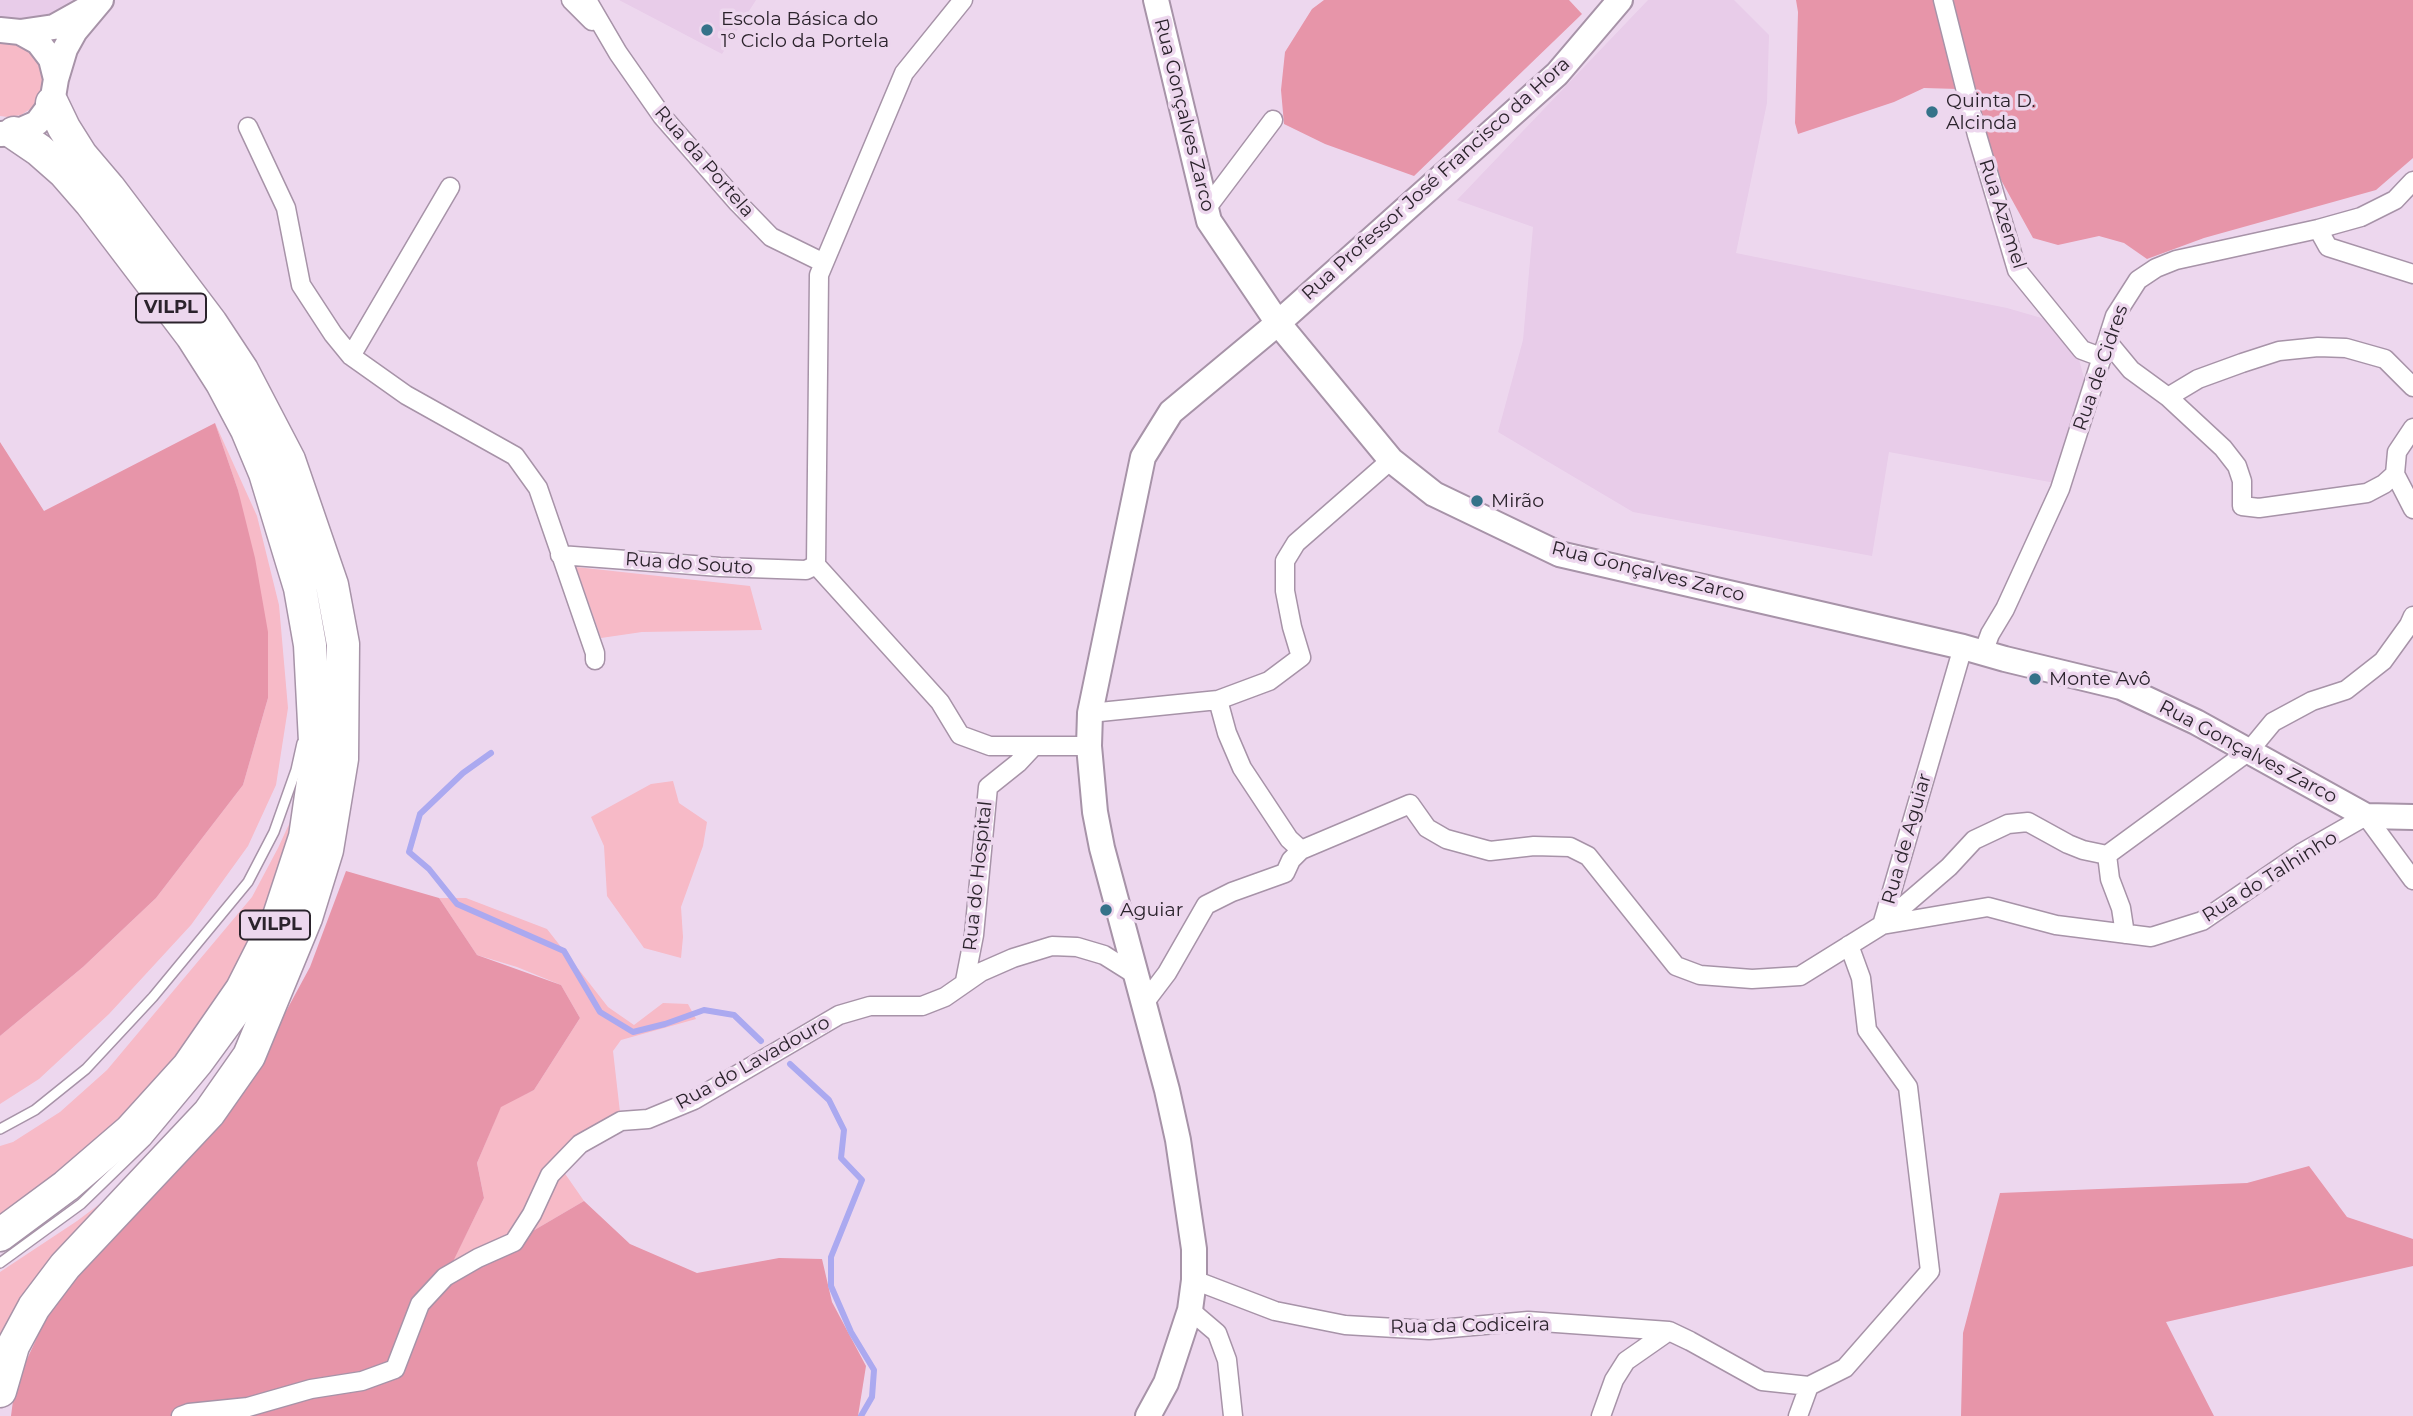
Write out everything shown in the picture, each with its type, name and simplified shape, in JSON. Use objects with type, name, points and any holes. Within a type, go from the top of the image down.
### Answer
[{"type":"highway","name":"VILPL","points":[[0,1391],[13,1346],[34,1307],[65,1266],[209,1113],[249,1056],[306,918],[327,850],[342,759],[344,644],[332,585],[289,460],[242,370],[211,323],[81,155],[64,128],[54,91]]},
{"type":"highway","name":"VILPL","points":[[0,1235],[66,1186],[130,1131],[188,1067],[242,989],[279,916],[306,837],[316,761],[310,645],[300,588],[265,473],[247,430],[222,383],[192,336],[91,203],[40,150],[7,133]]},
{"type":"main road","points":[[10,31],[54,27],[100,0]]},
{"type":"main road","points":[[7,133],[37,123],[54,91],[65,49],[75,31],[100,0]]},
{"type":"main road","name":"Rua Gonçalves Zarco","points":[[1156,0],[1209,221],[1278,323],[1391,460],[1434,494],[1559,554],[2121,687],[2196,722],[2366,816],[2413,817]]},
{"type":"main road","name":"Rua Professor José Francisco da Hora","points":[[1148,1416],[1166,1383],[1190,1310],[1194,1250],[1178,1140],[1139,977],[1102,848],[1095,812],[1089,746],[1090,713],[1143,457],[1171,412],[1278,323],[1557,74],[1620,0]]},
{"type":"main road","points":[[10,31],[38,43],[51,59],[54,91]]},
{"type":"street","name":"Rua da Portela","points":[[571,0],[607,36]]},
{"type":"street","name":"Rua da Portela","points":[[587,0],[607,36],[662,116],[738,203],[771,237],[824,263]]},
{"type":"street","points":[[963,0],[904,73],[819,275],[816,565],[940,702],[960,735],[990,746],[1089,746]]},
{"type":"street","name":"Rua Azemel","points":[[1944,0],[1977,135],[2018,270],[2082,350],[2104,349],[2168,397],[2223,448],[2237,466],[2242,481],[2242,506],[2259,508],[2367,493],[2395,474]]},
{"type":"street","points":[[1206,209],[1273,120]]},
{"type":"street","points":[[248,127],[286,208],[302,285],[332,334],[351,356],[406,395],[515,456],[538,488],[595,653],[595,660]]},
{"type":"street","name":"Rua de Cidres","points":[[1973,650],[1990,634],[2004,609],[2060,489],[2115,316],[2138,280],[2156,268],[2176,260],[2361,217],[2395,200],[2413,181]]},
{"type":"street","points":[[351,356],[450,187]]},
{"type":"street","points":[[2318,229],[2328,247],[2413,274]]},
{"type":"street","points":[[2168,397],[2197,379],[2242,363],[2279,351],[2318,347],[2346,348],[2385,359],[2413,387]]},
{"type":"street","points":[[2413,428],[2397,452],[2395,474],[2413,509]]},
{"type":"street","points":[[1090,713],[1218,700],[1269,681],[1301,657],[1285,591],[1285,561],[1296,543],[1391,460]]},
{"type":"street","name":"Rua do Souto","points":[[560,555],[720,567],[806,570],[816,565]]},
{"type":"street","points":[[2107,855],[2249,751],[2273,722],[2312,701],[2346,690],[2383,661],[2413,616]]},
{"type":"street","name":"Rua de Aguiar","points":[[1145,1002],[1167,973],[1206,905],[1232,892],[1285,873],[1291,860],[1301,850],[1410,804],[1427,828],[1446,839],[1490,851],[1534,846],[1570,847],[1588,856],[1676,966],[1700,975],[1752,978],[1800,976],[1882,925],[1973,650]]},
{"type":"street","points":[[1218,700],[1227,733],[1242,768],[1289,839],[1301,850]]},
{"type":"street","name":"Rua do Hospital","points":[[965,981],[974,935],[988,787],[1018,763],[1032,747]]},
{"type":"street","points":[[2366,816],[2413,880]]},
{"type":"street","name":"Rua do Talhinho","points":[[1882,925],[1988,907],[2056,925],[2151,937],[2202,921],[2303,852],[2366,816]]},
{"type":"street","points":[[1882,925],[1949,867],[1975,840],[2008,824],[2028,822],[2076,847],[2107,855]]},
{"type":"street","points":[[2107,855],[2110,879],[2121,908],[2125,934]]},
{"type":"street","points":[[1601,1416],[1614,1380],[1626,1361],[1669,1331],[1762,1381],[1809,1386],[1845,1368],[1930,1271],[1908,1087],[1867,1030],[1861,978],[1849,944]]},
{"type":"street","name":"Rua do Lavadouro","points":[[181,1416],[248,1407],[311,1389],[362,1381],[395,1368],[420,1304],[445,1277],[514,1242],[532,1214],[550,1175],[580,1144],[621,1121],[648,1119],[694,1100],[839,1015],[870,1006],[922,1006],[945,997],[981,972],[1013,958],[1052,946],[1077,947],[1104,955],[1139,977]]},
{"type":"street","name":"Rua da Codiceira","points":[[1194,1280],[1275,1311],[1345,1325],[1429,1331],[1528,1321],[1669,1331]]},
{"type":"street","points":[[1190,1310],[1217,1333],[1227,1360],[1233,1416]]},
{"type":"street","points":[[1798,1416],[1809,1386]]},
{"type":"lane","name":"VILPL","points":[[0,1129],[34,1110],[86,1069],[153,997],[248,883],[274,832],[296,770],[314,696]]},
{"type":"lane","name":"VILPL","points":[[0,1263],[81,1204],[146,1141],[206,1069],[291,953]]},
{"type":"shaded area","points":[[0,0],[100,0],[0,30]]},
{"type":"shaded area","name":"Escola Básica do 1º Ciclo da Portela","points":[[619,0],[756,0],[722,54]]},
{"type":"shaded area","points":[[1324,0],[1569,0],[1582,14],[1414,176],[1325,144],[1284,124],[1281,90],[1285,52],[1312,9]]},
{"type":"shaded area","points":[[1648,0],[1734,0],[1769,35],[1767,103],[1736,253],[2007,308],[2059,323],[2078,356],[2086,385],[2055,483],[1889,452],[1872,556],[1633,512],[1498,432],[1523,340],[1533,227],[1457,200]]},
{"type":"shaded area","points":[[1796,0],[2413,0],[2413,158],[2376,190],[2204,238],[2147,259],[2124,243],[2099,236],[2058,245],[2033,238],[2001,180],[1981,121],[1958,89],[1924,88],[1894,102],[1798,134],[1795,123]]},
{"type":"shaded area","points":[[12,42],[33,53],[44,74],[44,86],[40,98],[32,108],[21,115],[8,117],[0,116],[0,43]]},
{"type":"shaded area","points":[[215,423],[257,516],[279,605],[288,708],[276,785],[248,846],[191,925],[109,1014],[39,1079],[0,1104],[0,1036],[83,967],[156,898],[243,785],[268,698],[238,490]]},
{"type":"shaded area","points":[[215,423],[238,490],[255,558],[268,632],[268,698],[243,785],[156,898],[83,967],[0,1036],[0,442],[44,511]]},
{"type":"shaded area","points":[[576,567],[750,586],[762,630],[642,632],[601,638]]},
{"type":"shaded area","points":[[673,781],[679,803],[707,822],[703,846],[681,907],[681,958],[644,948],[607,896],[604,846],[591,817],[651,784]]},
{"type":"shaded area","points":[[303,794],[253,949],[211,1019],[107,1135],[43,1188],[0,1216],[0,1146],[13,1142],[60,1112],[107,1070],[252,897]]},
{"type":"shaded area","points":[[346,871],[439,898],[477,955],[561,985],[580,1018],[534,1090],[501,1107],[477,1163],[484,1198],[446,1276],[514,1242],[584,1201],[630,1244],[697,1273],[779,1258],[822,1259],[832,1302],[866,1366],[858,1416],[11,1416],[15,1385],[53,1303],[194,1148],[257,1065],[310,967]]},
{"type":"shaded area","points":[[439,898],[466,898],[547,929],[608,1007],[634,1025],[663,1003],[688,1004],[696,1019],[621,1040],[613,1051],[621,1121],[559,1165],[584,1201],[514,1242],[445,1277],[484,1198],[477,1163],[501,1106],[534,1090],[580,1018],[561,985],[517,967],[477,955]]},
{"type":"shaded area","points":[[2309,1166],[2347,1217],[2413,1239],[2413,1266],[2166,1322],[2214,1416],[1961,1416],[1963,1333],[2000,1193],[2247,1183]]},
{"type":"shaded area","points":[[133,1179],[0,1357],[0,1272],[77,1221]]},
{"type":"waterway","points":[[491,753],[463,773],[420,814],[409,852],[429,869],[457,904],[564,951],[600,1012],[633,1032],[704,1010],[734,1015],[761,1041]]},
{"type":"waterway","points":[[790,1064],[829,1100],[844,1130],[841,1158],[862,1180],[831,1257],[831,1286],[851,1332],[874,1370],[872,1397],[861,1416]]},
{"type":"place","name":"Escola Básica do 1º Ciclo da Portela","points":[[707,30]]},
{"type":"place","name":"Quinta D. Alcinda","points":[[1932,112]]},
{"type":"place","name":"Mirão","points":[[1477,501]]},
{"type":"place","name":"Monte Avô","points":[[2035,679]]},
{"type":"place","name":"Aguiar","points":[[1106,910]]}]
